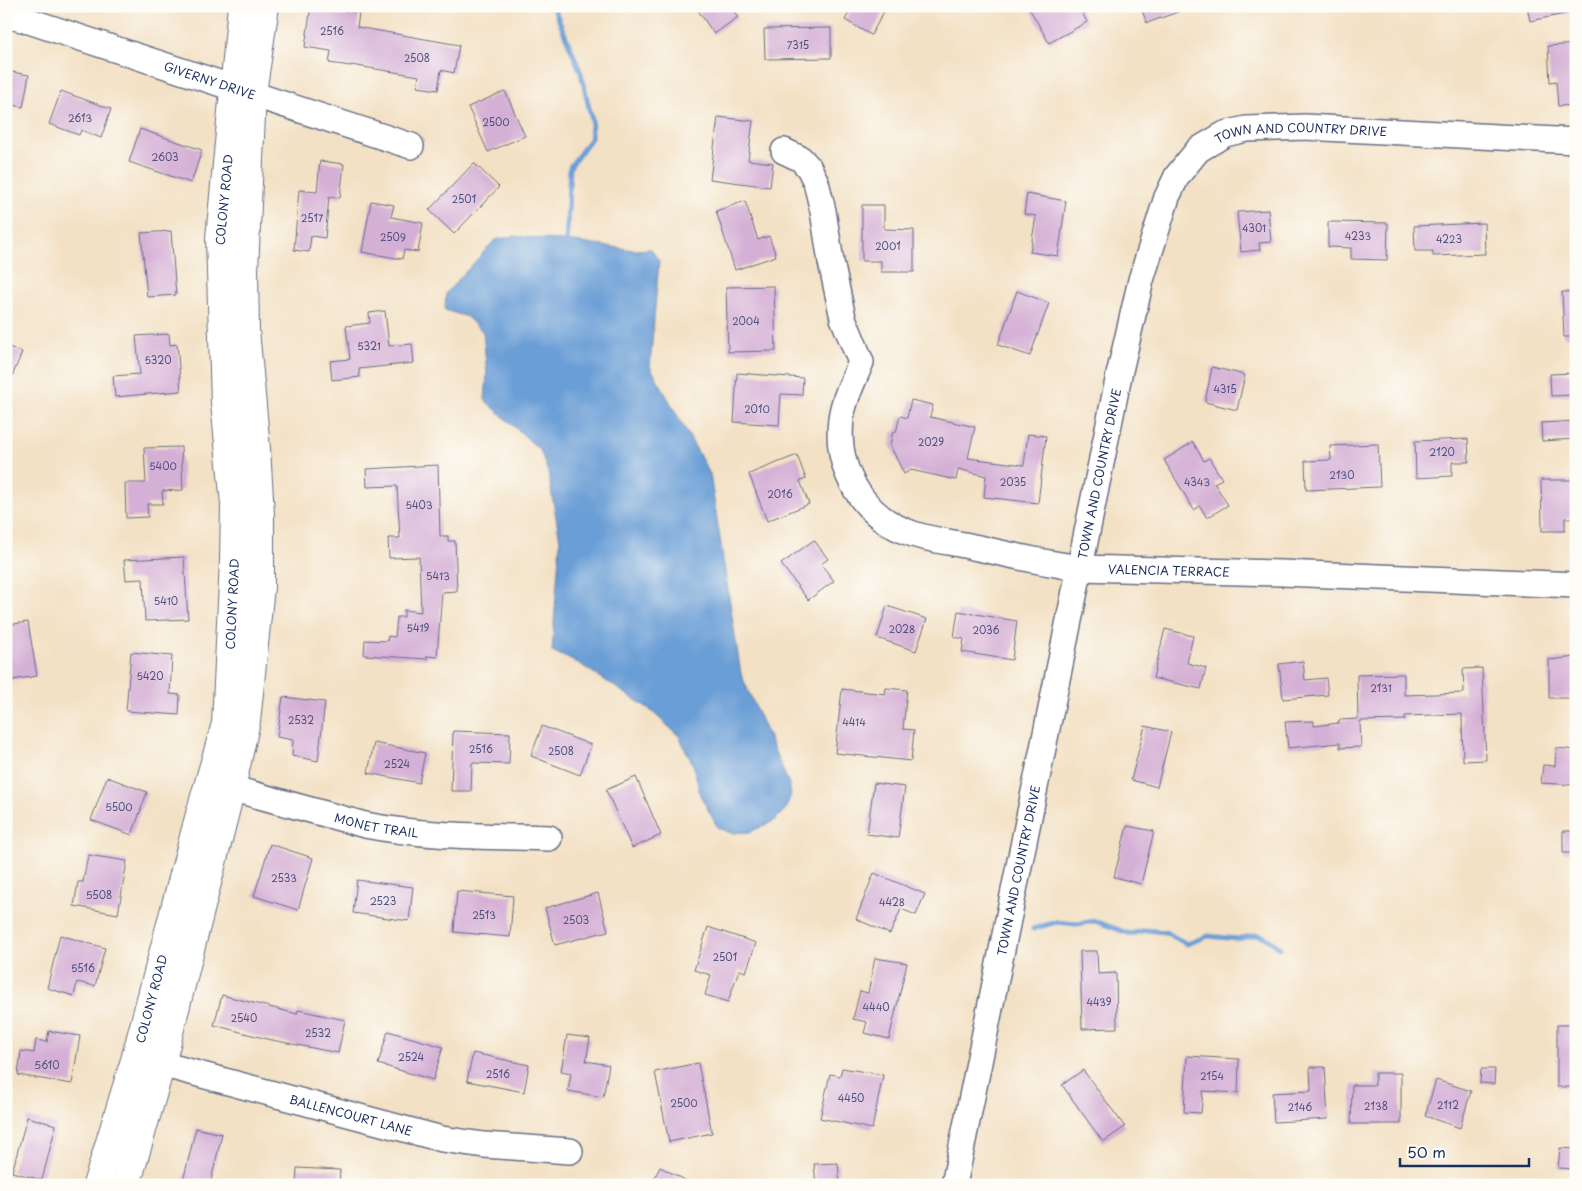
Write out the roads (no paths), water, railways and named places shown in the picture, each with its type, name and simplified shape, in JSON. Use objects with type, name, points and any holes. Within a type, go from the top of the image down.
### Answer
[{"type":"main road","name":"COLONY ROAD","points":[[126,1185],[148,1062],[220,785],[246,720],[260,587],[260,514],[245,330],[242,6]]},
{"type":"main road","name":"COLONY ROAD","points":[[243,90],[265,6]]},
{"type":"main road","name":"COLONY ROAD","points":[[97,1185],[148,1062]]},
{"type":"street","name":"GIVERNY DRIVE","points":[[6,15],[243,90],[411,146]]},
{"type":"street","name":"TOWN AND COUNTRY DRIVE","points":[[954,1185],[1119,375],[1141,280],[1167,197],[1177,176],[1198,150],[1225,134],[1246,129],[1278,127],[1576,141]]},
{"type":"street","name":"VALENCIA TERRACE","points":[[784,151],[801,159],[809,168],[816,182],[843,318],[861,362],[843,409],[840,441],[844,463],[850,481],[856,491],[870,508],[891,524],[913,534],[1052,564],[1080,568],[1282,573],[1576,585]]},
{"type":"street","name":"MONET TRAIL","points":[[220,785],[365,825],[387,829],[446,835],[549,838]]},
{"type":"street","name":"BALLENCOURT LANE","points":[[148,1062],[442,1139],[484,1145],[570,1151]]},
{"type":"water","points":[[513,236],[634,250],[651,249],[659,261],[650,366],[710,474],[741,674],[789,784],[791,794],[786,809],[774,821],[750,832],[731,833],[718,828],[700,795],[694,767],[679,736],[648,708],[583,666],[552,651],[560,540],[548,472],[540,450],[485,400],[487,374],[483,332],[467,317],[445,310],[446,293],[495,240]]},
{"type":"waterway","points":[[553,6],[581,73],[592,121],[591,138],[570,167],[566,245]]},
{"type":"waterway","points":[[1033,929],[1056,922],[1077,924],[1095,921],[1130,934],[1146,930],[1165,932],[1187,944],[1208,936],[1237,939],[1257,935],[1265,937],[1280,948]]}]
